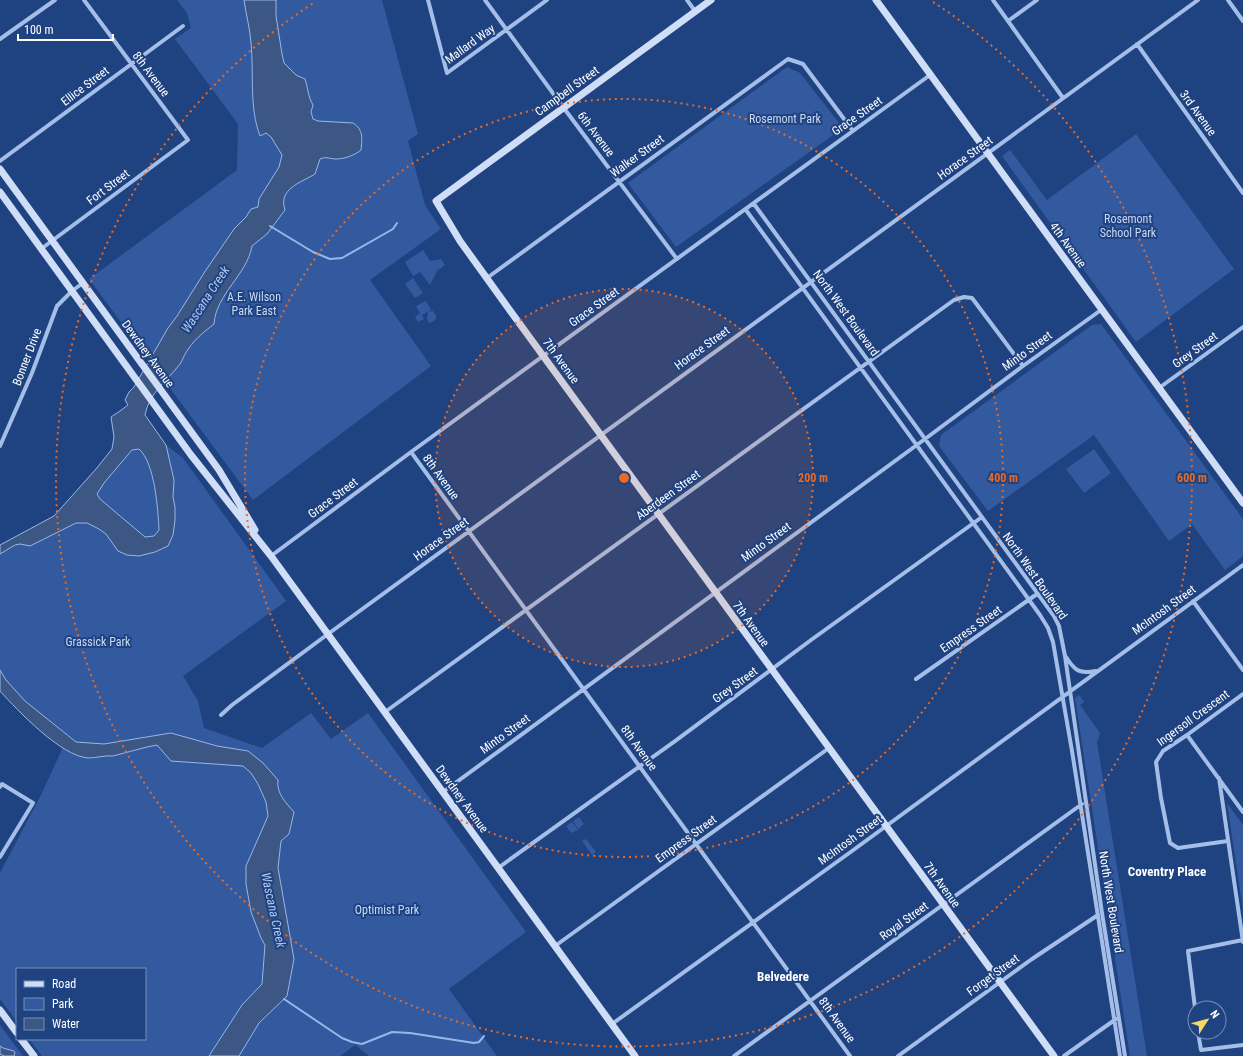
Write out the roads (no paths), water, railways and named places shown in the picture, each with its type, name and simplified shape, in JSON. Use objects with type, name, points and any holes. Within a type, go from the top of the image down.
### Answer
[{"type":"street","points":[[0,39],[54,0]]},
{"type":"street","name":"8th Avenue","points":[[84,0],[188,140]]},
{"type":"street","name":"Mallard Way","points":[[428,0],[447,73],[507,30]]},
{"type":"street","name":"6th Avenue","points":[[485,0],[677,259]]},
{"type":"street","points":[[507,30],[547,0]]},
{"type":"street","points":[[687,0],[696,11]]},
{"type":"street","name":"Campbell Street","points":[[436,201],[711,0]]},
{"type":"street","name":"4th Avenue","points":[[876,0],[1243,503]]},
{"type":"street","points":[[993,0],[1063,98]]},
{"type":"street","points":[[1008,22],[1037,0]]},
{"type":"street","name":"Horace Street","points":[[220,715],[328,634],[1198,0]]},
{"type":"street","points":[[1228,0],[1243,21]]},
{"type":"street","name":"Ellice Street","points":[[0,161],[183,26]]},
{"type":"street","name":"3rd Avenue","points":[[1137,44],[1243,193]]},
{"type":"street","name":"Walker Street","points":[[487,278],[788,60],[803,64],[853,131]]},
{"type":"street","name":"Grace Street","points":[[271,556],[411,452],[930,75]]},
{"type":"street","name":"Fort Street","points":[[40,248],[188,140]]},
{"type":"street","name":"Dewdney Avenue","points":[[0,169],[219,470],[271,556]]},
{"type":"street","name":"Dewdney Avenue","points":[[0,192],[164,419],[271,556],[635,1056]]},
{"type":"street","name":"7th Avenue","points":[[436,201],[460,241],[1054,1056]]},
{"type":"street","name":"North West Boulevard","points":[[754,204],[982,517],[1059,626],[1065,656],[1086,803],[1120,1056]]},
{"type":"street","name":"North West Boulevard","points":[[746,210],[974,523],[1048,628],[1053,642],[1063,696],[1080,805],[1100,914]]},
{"type":"street","name":"Bonner Drive","points":[[0,446],[29,380],[57,306],[72,291],[83,283]]},
{"type":"street","name":"Aberdeen Street","points":[[385,712],[954,300],[964,297],[972,298],[1023,366]]},
{"type":"street","name":"Minto Street","points":[[443,792],[1101,310]]},
{"type":"street","name":"Grey Street","points":[[1159,388],[1243,327]]},
{"type":"street","name":"8th Avenue","points":[[411,452],[850,1056]]},
{"type":"street","name":"Grey Street","points":[[498,868],[982,517]]},
{"type":"street","name":"McIntosh Street","points":[[612,1024],[1243,565]]},
{"type":"street","name":"Empress Street","points":[[916,680],[1037,594]]},
{"type":"street","points":[[1193,601],[1243,670]]},
{"type":"street","points":[[1065,656],[1072,668],[1084,673],[1098,671]]},
{"type":"street","name":"Ingersoll Crescent","points":[[1228,841],[1178,848],[1170,843],[1161,798],[1156,762],[1163,750],[1188,735],[1243,694]]},
{"type":"street","points":[[1188,735],[1243,812]]},
{"type":"street","name":"Empress Street","points":[[555,946],[829,748]]},
{"type":"street","points":[[1194,1000],[1188,951],[1243,941],[1219,778]]},
{"type":"street","points":[[0,787],[2,784],[33,803],[0,857]]},
{"type":"street","name":"Royal Street","points":[[734,1056],[1080,805],[1086,803]]},
{"type":"street","name":"Forget Street","points":[[898,1056],[1032,959],[1100,914]]},
{"type":"street","points":[[0,1010],[16,1032]]},
{"type":"street","points":[[1064,1056],[1116,1019]]},
{"type":"street","name":"North West Boulevard","points":[[1116,1019],[1125,1056]]},
{"type":"street","points":[[22,1040],[34,1056]]},
{"type":"street","points":[[1199,1040],[1201,1050],[1243,1045]]},
{"type":"water","name":"Wascana Creek","points":[[244,0],[276,0],[276,16],[284,63],[296,75],[305,79],[313,105],[311,112],[313,119],[318,121],[353,123],[361,132],[361,150],[353,155],[343,158],[320,159],[315,174],[297,184],[287,192],[284,203],[285,210],[267,234],[252,246],[244,266],[220,303],[214,324],[200,335],[192,344],[180,364],[150,400],[145,415],[166,445],[174,480],[173,497],[175,520],[173,535],[168,546],[155,552],[139,556],[127,555],[118,551],[106,534],[99,529],[87,523],[76,523],[30,546],[20,544],[15,545],[0,554],[0,545],[54,516],[112,449],[114,437],[111,417],[128,405],[125,400],[129,392],[134,387],[168,328],[234,229],[246,217],[251,209],[258,207],[259,199],[279,167],[282,155],[271,137],[266,133],[260,136],[254,114],[252,55]],"holes":[[[139,449],[149,465],[155,487],[159,530],[154,536],[145,537],[100,499],[97,494],[104,483],[132,450]]]},
{"type":"water","name":"Wascana Creek","points":[[0,670],[6,680],[25,701],[76,742],[104,744],[171,733],[217,746],[248,751],[263,763],[278,780],[280,793],[294,812],[289,834],[281,841],[278,868],[294,959],[287,996],[259,1023],[239,1056],[209,1056],[242,1005],[262,984],[265,945],[251,912],[246,884],[246,866],[268,816],[266,802],[258,784],[251,773],[243,766],[171,761],[157,745],[113,756],[88,758],[65,750],[41,731],[0,691]]},
{"type":"water","points":[[0,1046],[14,1051],[14,1056],[4,1056],[0,1054]]},
{"type":"waterway","points":[[270,226],[313,252],[330,259],[342,258],[393,229],[397,223]]},
{"type":"waterway","points":[[284,999],[342,1038],[362,1044],[392,1032],[410,1033],[474,1043],[479,1042],[484,1036]]},
{"type":"district","name":"Coventry Place","points":[[1167,871]]},
{"type":"district","name":"Belvedere","points":[[783,976]]},
{"type":"park label","name":"Rosemont Park","points":[[785,119]]},
{"type":"park label","name":"Rosemont School Park","points":[[1128,226]]},
{"type":"park label","name":"A.E. Wilson Park East","points":[[254,304]]},
{"type":"park label","name":"Grassick Park","points":[[98,642]]},
{"type":"park label","name":"Optimist Park","points":[[387,910]]}]
